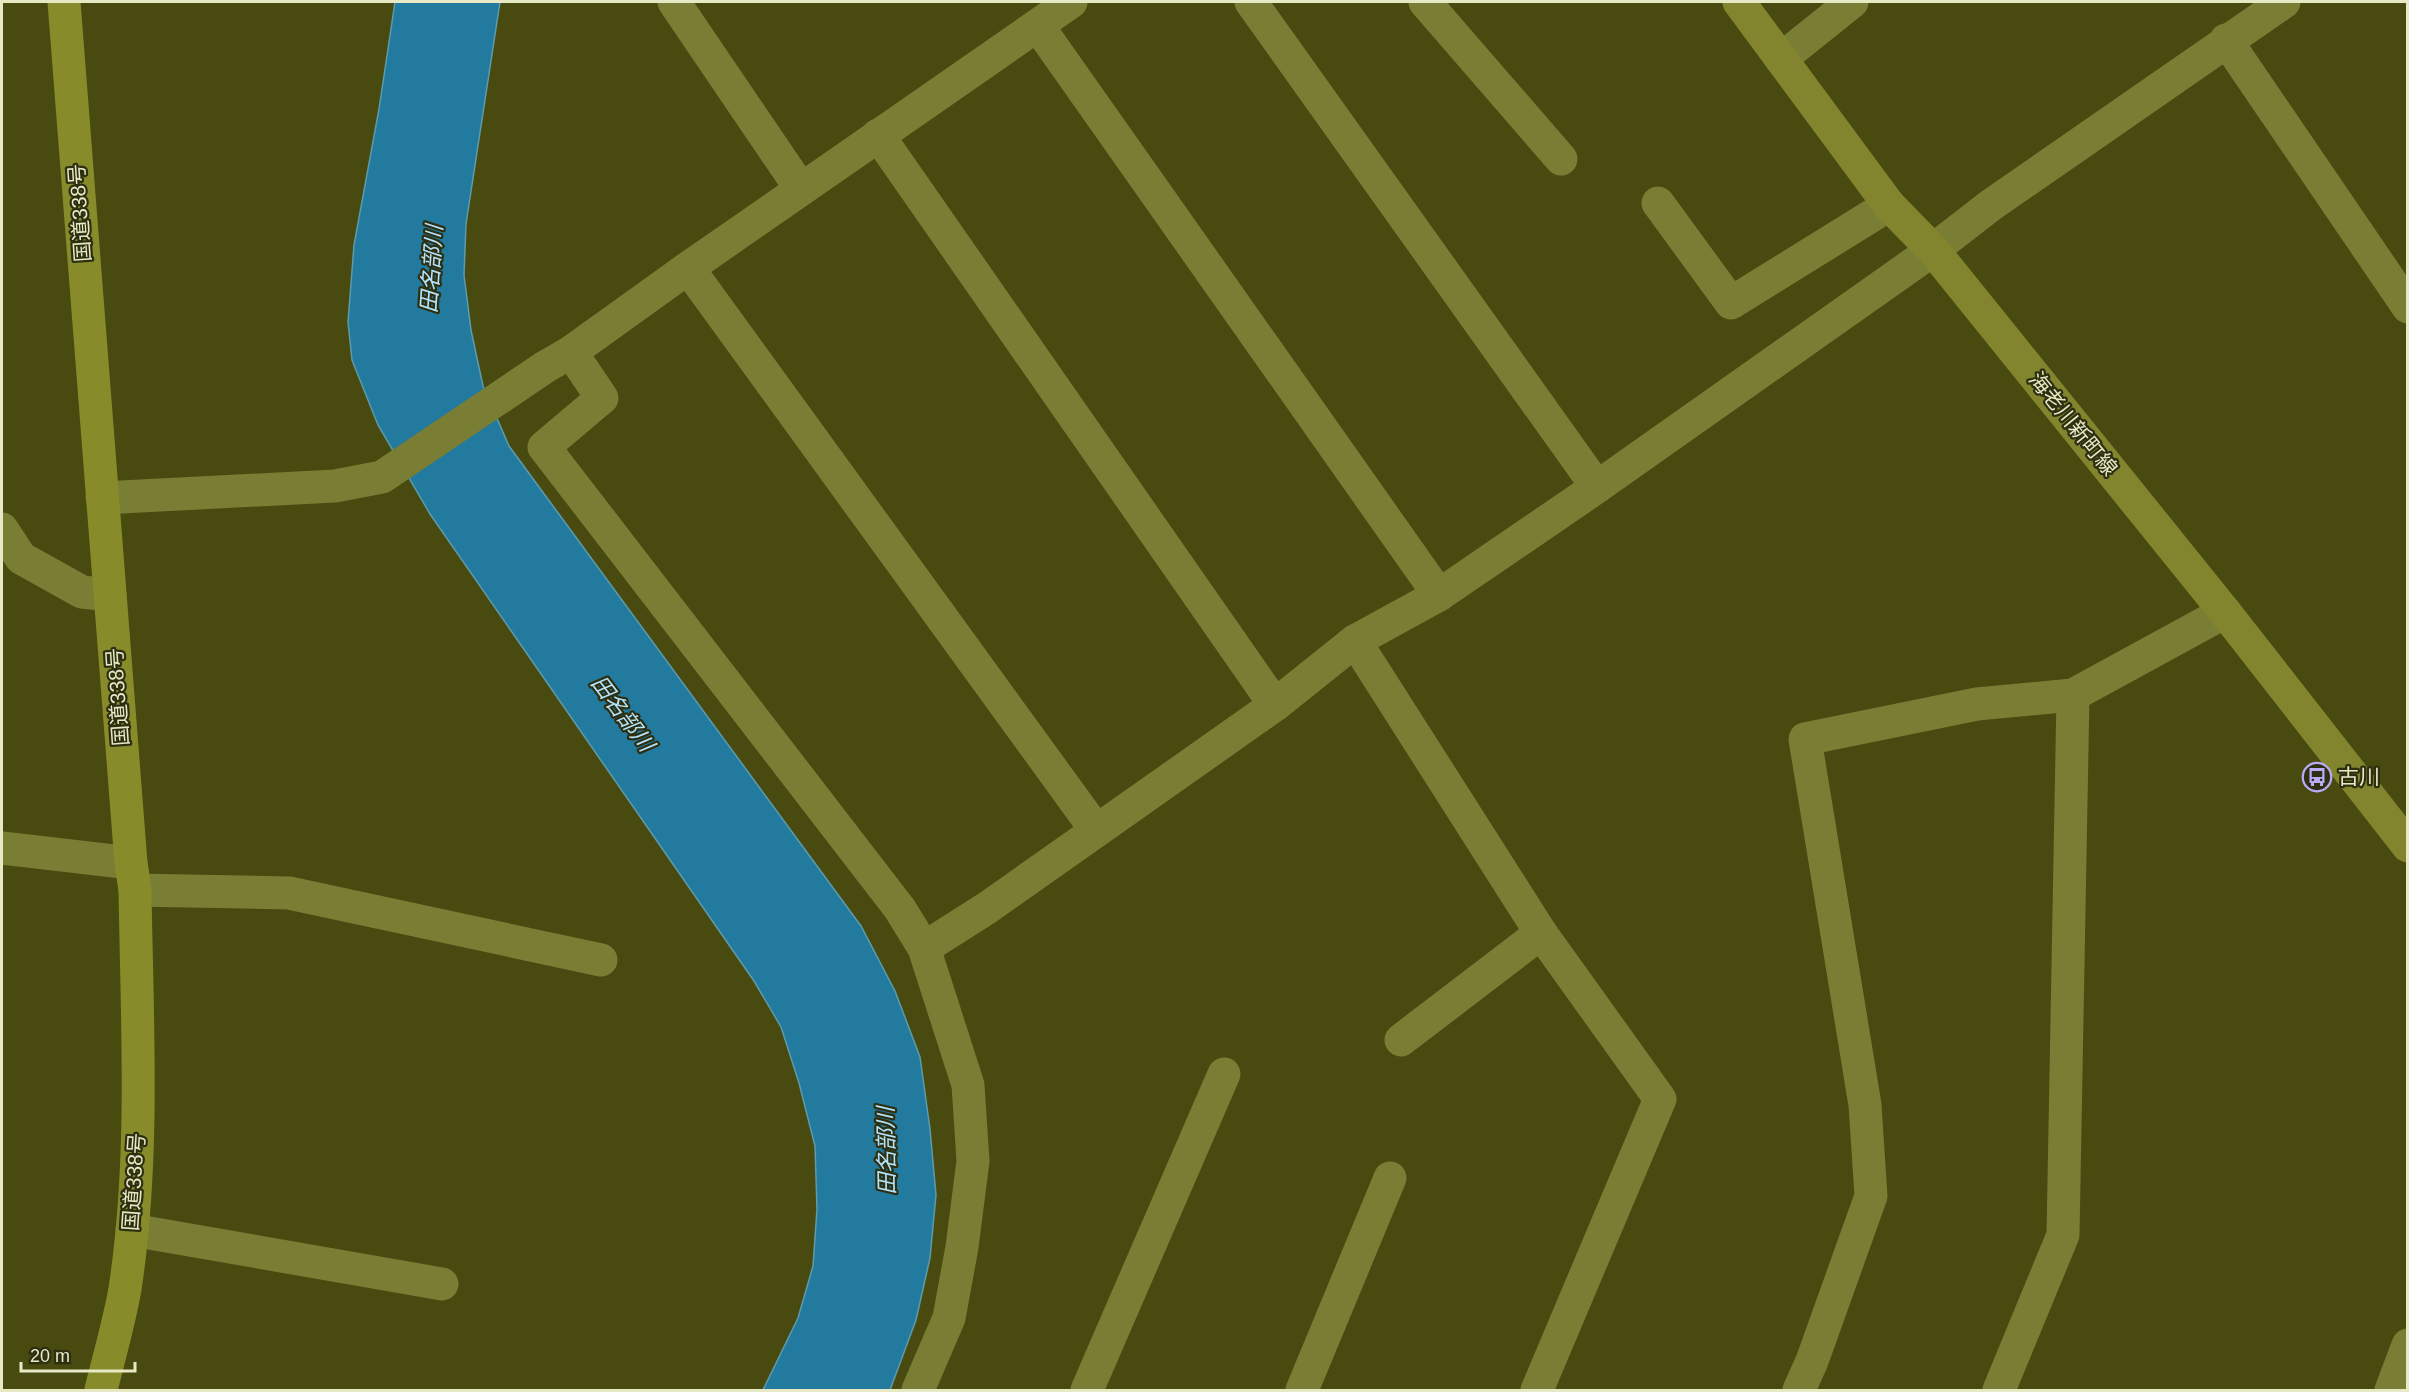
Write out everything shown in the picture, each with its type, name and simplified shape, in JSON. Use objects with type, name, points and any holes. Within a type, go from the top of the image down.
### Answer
[{"type":"highway","name":"国道338号","points":[[64,2],[133,877],[139,1101],[132,1230],[124,1291],[101,1390]]},
{"type":"main road","name":"海老川新町線","points":[[1739,2],[1889,205],[1933,250],[2225,612],[2408,846]]},
{"type":"street","points":[[674,2],[801,189]]},
{"type":"street","points":[[1251,2],[1598,487]]},
{"type":"street","points":[[1425,2],[1561,159]]},
{"type":"street","points":[[1781,59],[1852,2]]},
{"type":"street","points":[[924,948],[987,908],[1275,705],[1356,642],[1439,595],[1598,487],[1933,250],[1991,205],[2284,2]]},
{"type":"street","points":[[102,498],[335,486],[382,477],[558,359],[1051,11],[1439,595]]},
{"type":"street","points":[[2226,40],[2408,307]]},
{"type":"street","points":[[878,135],[1275,705]]},
{"type":"street","points":[[1658,203],[1731,303],[1889,205]]},
{"type":"street","points":[[688,268],[1096,830]]},
{"type":"street","points":[[558,359],[602,398],[544,447],[900,909],[924,948],[968,1085],[973,1161],[962,1247],[949,1318],[918,1390]]},
{"type":"street","points":[[2,529],[21,558],[82,592],[110,595]]},
{"type":"street","points":[[1799,1390],[1812,1361],[1871,1197],[1865,1105],[1805,739],[1977,704],[2073,695],[2225,612]]},
{"type":"street","points":[[1356,642],[1540,933],[1660,1099],[1537,1390]]},
{"type":"street","points":[[1999,1390],[2063,1235],[2073,695]]},
{"type":"street","points":[[2,848],[133,877],[289,893],[601,960]]},
{"type":"street","points":[[1401,1040],[1540,933]]},
{"type":"street","points":[[1087,1390],[1224,1074]]},
{"type":"street","points":[[1302,1390],[1390,1178]]},
{"type":"street","points":[[132,1230],[442,1284]]},
{"type":"street","points":[[2391,1390],[2408,1345]]},
{"type":"water","name":"田名部川","points":[[395,2],[500,2],[466,224],[464,275],[471,330],[483,386],[509,446],[861,926],[895,991],[920,1057],[936,1195],[930,1258],[916,1320],[890,1390],[763,1390],[798,1318],[813,1266],[817,1209],[815,1146],[799,1083],[781,1027],[754,981],[430,514],[378,425],[352,360],[348,322],[354,245],[379,109]]},
{"type":"place","name":"古川","points":[[2317,777]]}]
